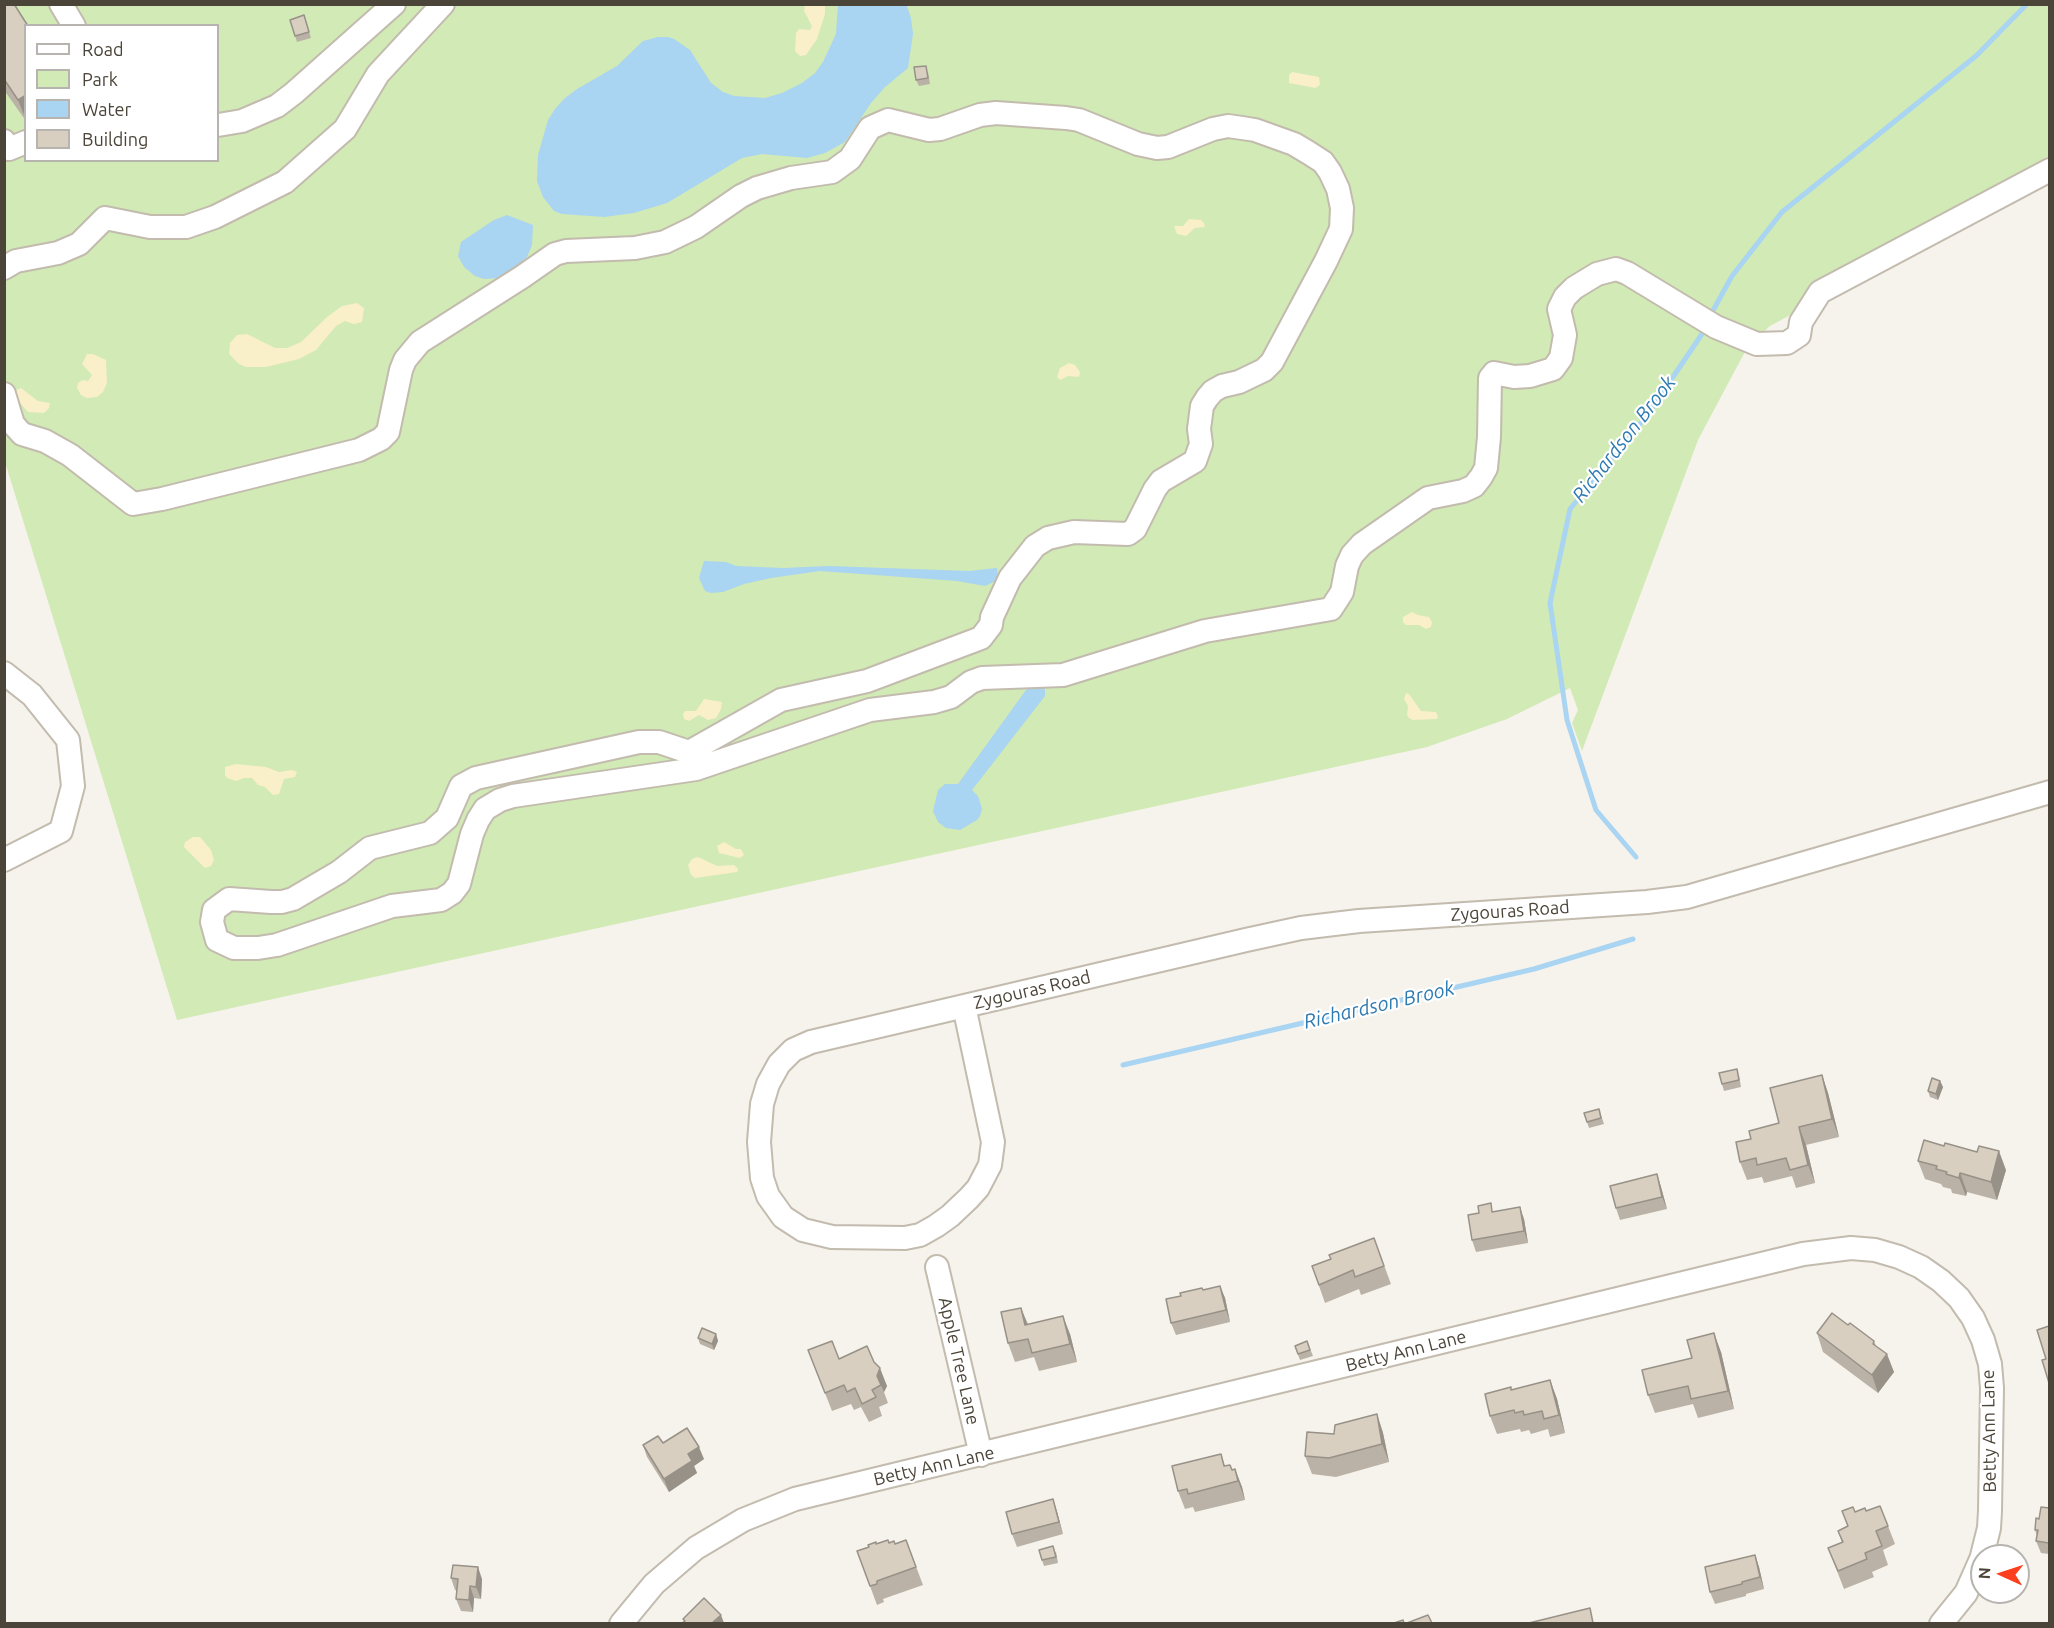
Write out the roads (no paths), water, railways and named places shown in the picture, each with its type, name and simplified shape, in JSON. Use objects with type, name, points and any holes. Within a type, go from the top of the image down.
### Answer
[{"type":"street","points":[[61,4],[73,24]]},
{"type":"street","points":[[219,125],[242,121],[277,105],[294,93],[394,4]]},
{"type":"street","points":[[4,268],[16,261],[58,253],[79,244],[105,218],[150,227],[186,227],[215,217],[285,182],[345,129],[378,74],[443,4]]},
{"type":"street","points":[[4,394],[13,424],[22,434],[45,441],[70,455],[133,504],[162,499],[359,450],[381,439],[388,432],[401,370],[405,360],[420,342],[555,254],[566,251],[635,248],[665,242],[696,226],[757,188],[791,178],[832,172],[850,159],[870,128],[888,120],[929,130],[940,129],[980,115],[996,113],[1066,118],[1079,120],[1138,144],[1157,148],[1168,147],[1213,129],[1228,126],[1242,128],[1284,140],[1323,162],[1338,189],[1342,208],[1341,229],[1321,271],[1272,362],[1264,370],[1212,391],[1207,398],[1202,406],[1200,444],[1195,462],[1161,481],[1135,529],[1128,534],[1074,532],[1048,538],[1035,546],[1010,578],[992,617],[992,626],[981,638],[867,681],[781,700],[690,752],[659,742],[639,742],[476,778],[461,786],[447,819],[430,832],[370,848],[339,872],[282,902],[229,898],[214,910],[212,922],[217,940],[234,948],[258,948],[277,945],[392,906],[441,900],[452,893],[459,884],[478,820],[485,809],[500,800],[513,796],[696,769],[870,710],[934,702],[951,697],[971,682],[982,678],[1063,675],[1204,631],[1331,609],[1342,592],[1349,560],[1362,544],[1428,498],[1474,486],[1481,477],[1486,468],[1489,437],[1490,378],[1494,373],[1514,377],[1530,376],[1553,369],[1561,358],[1564,335],[1559,309],[1565,297],[1574,288],[1597,274],[1617,269],[1716,327],[1757,344],[1787,343],[1799,335],[1801,322],[1820,292],[2049,170]]},
{"type":"street","points":[[4,141],[9,149],[24,143]]},
{"type":"street","points":[[4,673],[32,694],[68,740],[73,786],[61,831],[4,860]]},
{"type":"street","name":"Zygouras Road","points":[[964,1006],[993,1142],[990,1165],[978,1188],[950,1216],[936,1226],[920,1235],[905,1238],[832,1237],[804,1230],[783,1217],[772,1203],[765,1187],[759,1142],[760,1115],[764,1094],[773,1073],[785,1056],[802,1045],[811,1042],[964,1006],[1246,940],[1330,924],[1647,902],[1687,897],[2049,792]]},
{"type":"street","name":"Betty Ann Lane","points":[[621,1623],[654,1584],[674,1565],[704,1543],[743,1520],[795,1499],[1803,1254],[1851,1248],[1875,1250],[1899,1257],[1914,1263],[1941,1281],[1959,1298],[1973,1318],[1983,1340],[1990,1364],[1992,1388],[1990,1511],[1985,1544]]},
{"type":"street","name":"Apple Tree Lane","points":[[937,1267],[981,1455]]},
{"type":"street","name":"Betty Ann Lane","points":[[1941,1623],[1966,1593],[1970,1584]]},
{"type":"water","points":[[906,4],[913,34],[908,68],[885,87],[871,103],[845,142],[825,153],[807,158],[762,154],[742,158],[667,203],[634,213],[604,217],[562,214],[554,211],[543,197],[537,181],[538,155],[548,120],[555,109],[577,89],[617,66],[643,41],[658,37],[674,39],[690,50],[711,83],[723,92],[734,96],[765,98],[802,83],[815,73],[823,62],[836,34],[838,5]]},
{"type":"water","points":[[507,215],[533,225],[532,245],[527,257],[514,270],[499,278],[484,279],[475,276],[464,267],[458,256],[461,242],[494,220]]},
{"type":"water","points":[[704,561],[726,562],[736,566],[783,568],[829,566],[969,571],[997,568],[998,580],[985,586],[957,581],[820,571],[771,578],[723,592],[711,593],[705,591],[699,578]]},
{"type":"water","points":[[1033,682],[1045,689],[1045,696],[972,790],[978,796],[982,809],[980,816],[960,830],[946,828],[938,822],[933,811],[938,790],[945,784],[958,784]]},
{"type":"waterway","name":"Richardson Brook","points":[[1710,316],[1732,276],[1782,212],[1976,56],[2027,4]]},
{"type":"waterway","name":"Richardson Brook","points":[[1636,857],[1596,810],[1567,720],[1550,603],[1570,509],[1648,414],[1704,331]]},
{"type":"waterway","name":"Richardson Brook","points":[[1123,1065],[1534,969],[1633,939]]}]
